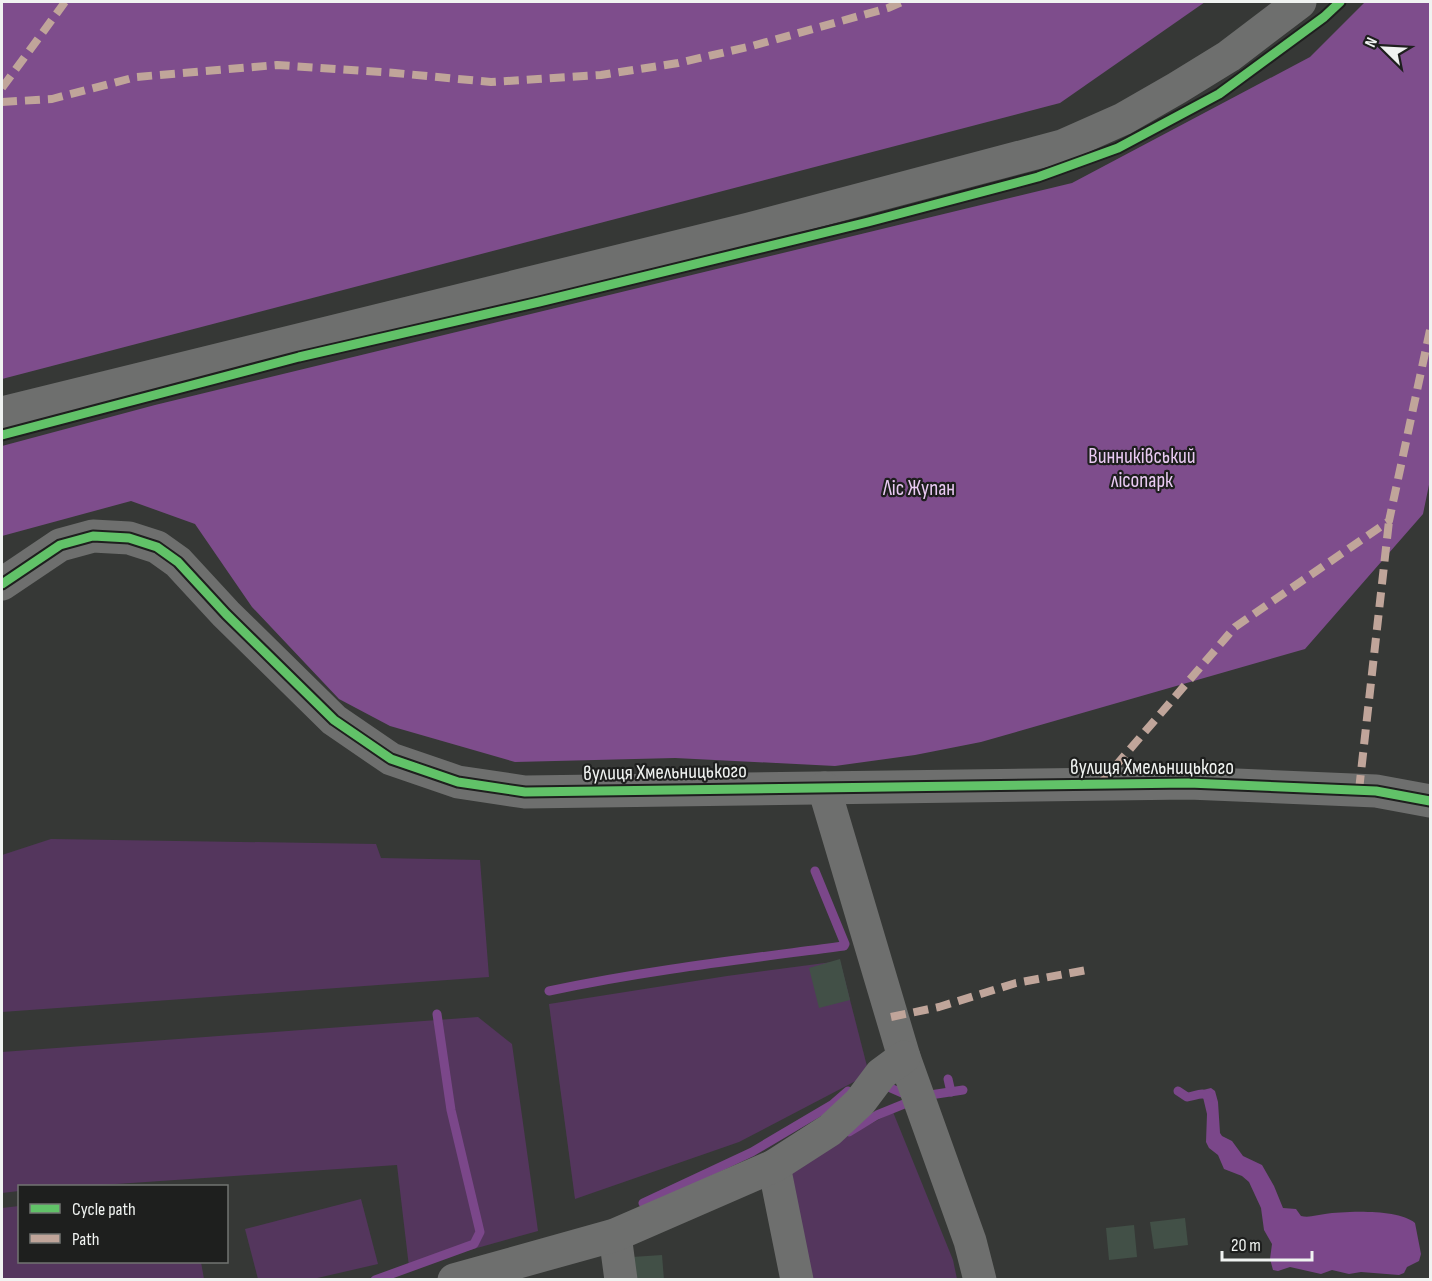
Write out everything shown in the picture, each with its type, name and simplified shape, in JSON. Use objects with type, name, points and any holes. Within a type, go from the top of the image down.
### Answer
[{"type":"street","points":[[2,413],[749,229],[1062,146],[1123,119],[1194,78],[1229,56],[1300,2]]},
{"type":"street","name":"вулиця Хмельницького","points":[[2,584],[60,545],[93,536],[129,538],[157,547],[178,562],[226,614],[334,720],[391,759],[458,782],[525,792],[1190,783],[1376,791],[1431,801]]},
{"type":"street","points":[[824,788],[904,1057],[970,1241],[980,1280]]},
{"type":"street","points":[[454,1280],[615,1235],[774,1166],[830,1130],[860,1102],[881,1074],[904,1057]]},
{"type":"street","points":[[774,1166],[796,1280]]},
{"type":"street","points":[[615,1235],[621,1280]]},
{"type":"shaded area","points":[[51,839],[376,844],[381,858],[480,860],[489,977],[2,1012],[2,855]]},
{"type":"shaded area","points":[[840,961],[869,1074],[739,1142],[575,1199],[549,1004]]},
{"type":"shaded area","points":[[478,1017],[512,1044],[538,1231],[409,1267],[397,1165],[102,1185],[18,1185],[18,1191],[2,1193],[2,1052]]},
{"type":"shaded area","points":[[1211,1088],[1215,1091],[1218,1102],[1220,1133],[1232,1141],[1243,1156],[1262,1165],[1283,1208],[1296,1209],[1304,1217],[1359,1212],[1385,1213],[1407,1218],[1415,1223],[1421,1254],[1419,1261],[1407,1267],[1404,1273],[1399,1275],[1361,1272],[1349,1274],[1332,1270],[1321,1274],[1290,1267],[1278,1271],[1273,1270],[1270,1259],[1272,1244],[1264,1230],[1261,1208],[1249,1182],[1242,1176],[1224,1169],[1218,1155],[1209,1148],[1206,1142],[1207,1114],[1202,1093],[1203,1090]]},
{"type":"shaded area","points":[[893,1112],[953,1260],[957,1279],[807,1279],[786,1169]]},
{"type":"shaded area","points":[[361,1199],[378,1264],[313,1279],[258,1279],[245,1229]]},
{"type":"shaded area","points":[[18,1206],[18,1263],[201,1263],[204,1279],[2,1279],[2,1208]]},
{"type":"green space","points":[[2,2],[1205,2],[1060,103],[2,379]]},
{"type":"green space","name":"Ліс Жупан","points":[[1365,2],[1430,2],[1430,480],[1423,514],[1305,649],[981,742],[915,755],[835,766],[675,758],[515,762],[390,726],[339,699],[252,607],[195,524],[131,501],[2,536],[2,446],[155,405],[1072,183],[1310,57]]},
{"type":"building","points":[[840,959],[850,1000],[819,1008],[809,968]]},
{"type":"building","points":[[1185,1218],[1188,1245],[1154,1249],[1150,1222]]},
{"type":"building","points":[[1134,1225],[1137,1257],[1109,1260],[1106,1228]]},
{"type":"building","points":[[662,1255],[664,1280],[633,1280],[632,1257]]},
{"type":"waterway","points":[[549,991],[660,971],[844,946],[815,871]]},
{"type":"waterway","points":[[375,1280],[474,1244],[480,1232],[451,1110],[437,1014]]},
{"type":"waterway","points":[[948,1079],[951,1092]]},
{"type":"waterway","points":[[886,1086],[911,1097]]},
{"type":"waterway","points":[[930,1095],[963,1090]]},
{"type":"waterway","points":[[643,1203],[752,1152],[833,1104],[848,1091]]},
{"type":"waterway","points":[[1178,1091],[1187,1097],[1202,1094],[1211,1097]]},
{"type":"waterway","points":[[849,1132],[877,1115],[909,1102]]},
{"type":"marked path","points":[[2,88],[65,2]]},
{"type":"marked path","points":[[2,102],[52,99],[136,77],[277,65],[491,82],[601,75],[678,63],[752,46],[888,8],[902,2]]},
{"type":"marked path","points":[[1100,784],[1235,627],[1389,521],[1430,330]]},
{"type":"marked path","points":[[1359,790],[1389,521]]},
{"type":"marked path","points":[[891,1017],[939,1007],[1016,983],[1087,970]]},
{"type":"cycle path","points":[[2,435],[299,357],[539,302],[868,222],[1038,177],[1118,148],[1219,94],[1324,17],[1340,2]]},
{"type":"cycle path","points":[[2,584],[60,545],[93,536],[129,538],[157,547],[178,562],[226,614],[334,720],[391,759],[458,782],[525,792],[1189,783],[1376,791],[1430,801]]},
{"type":"park label","name":"Винниківський лісопарк","points":[[1142,468]]}]
